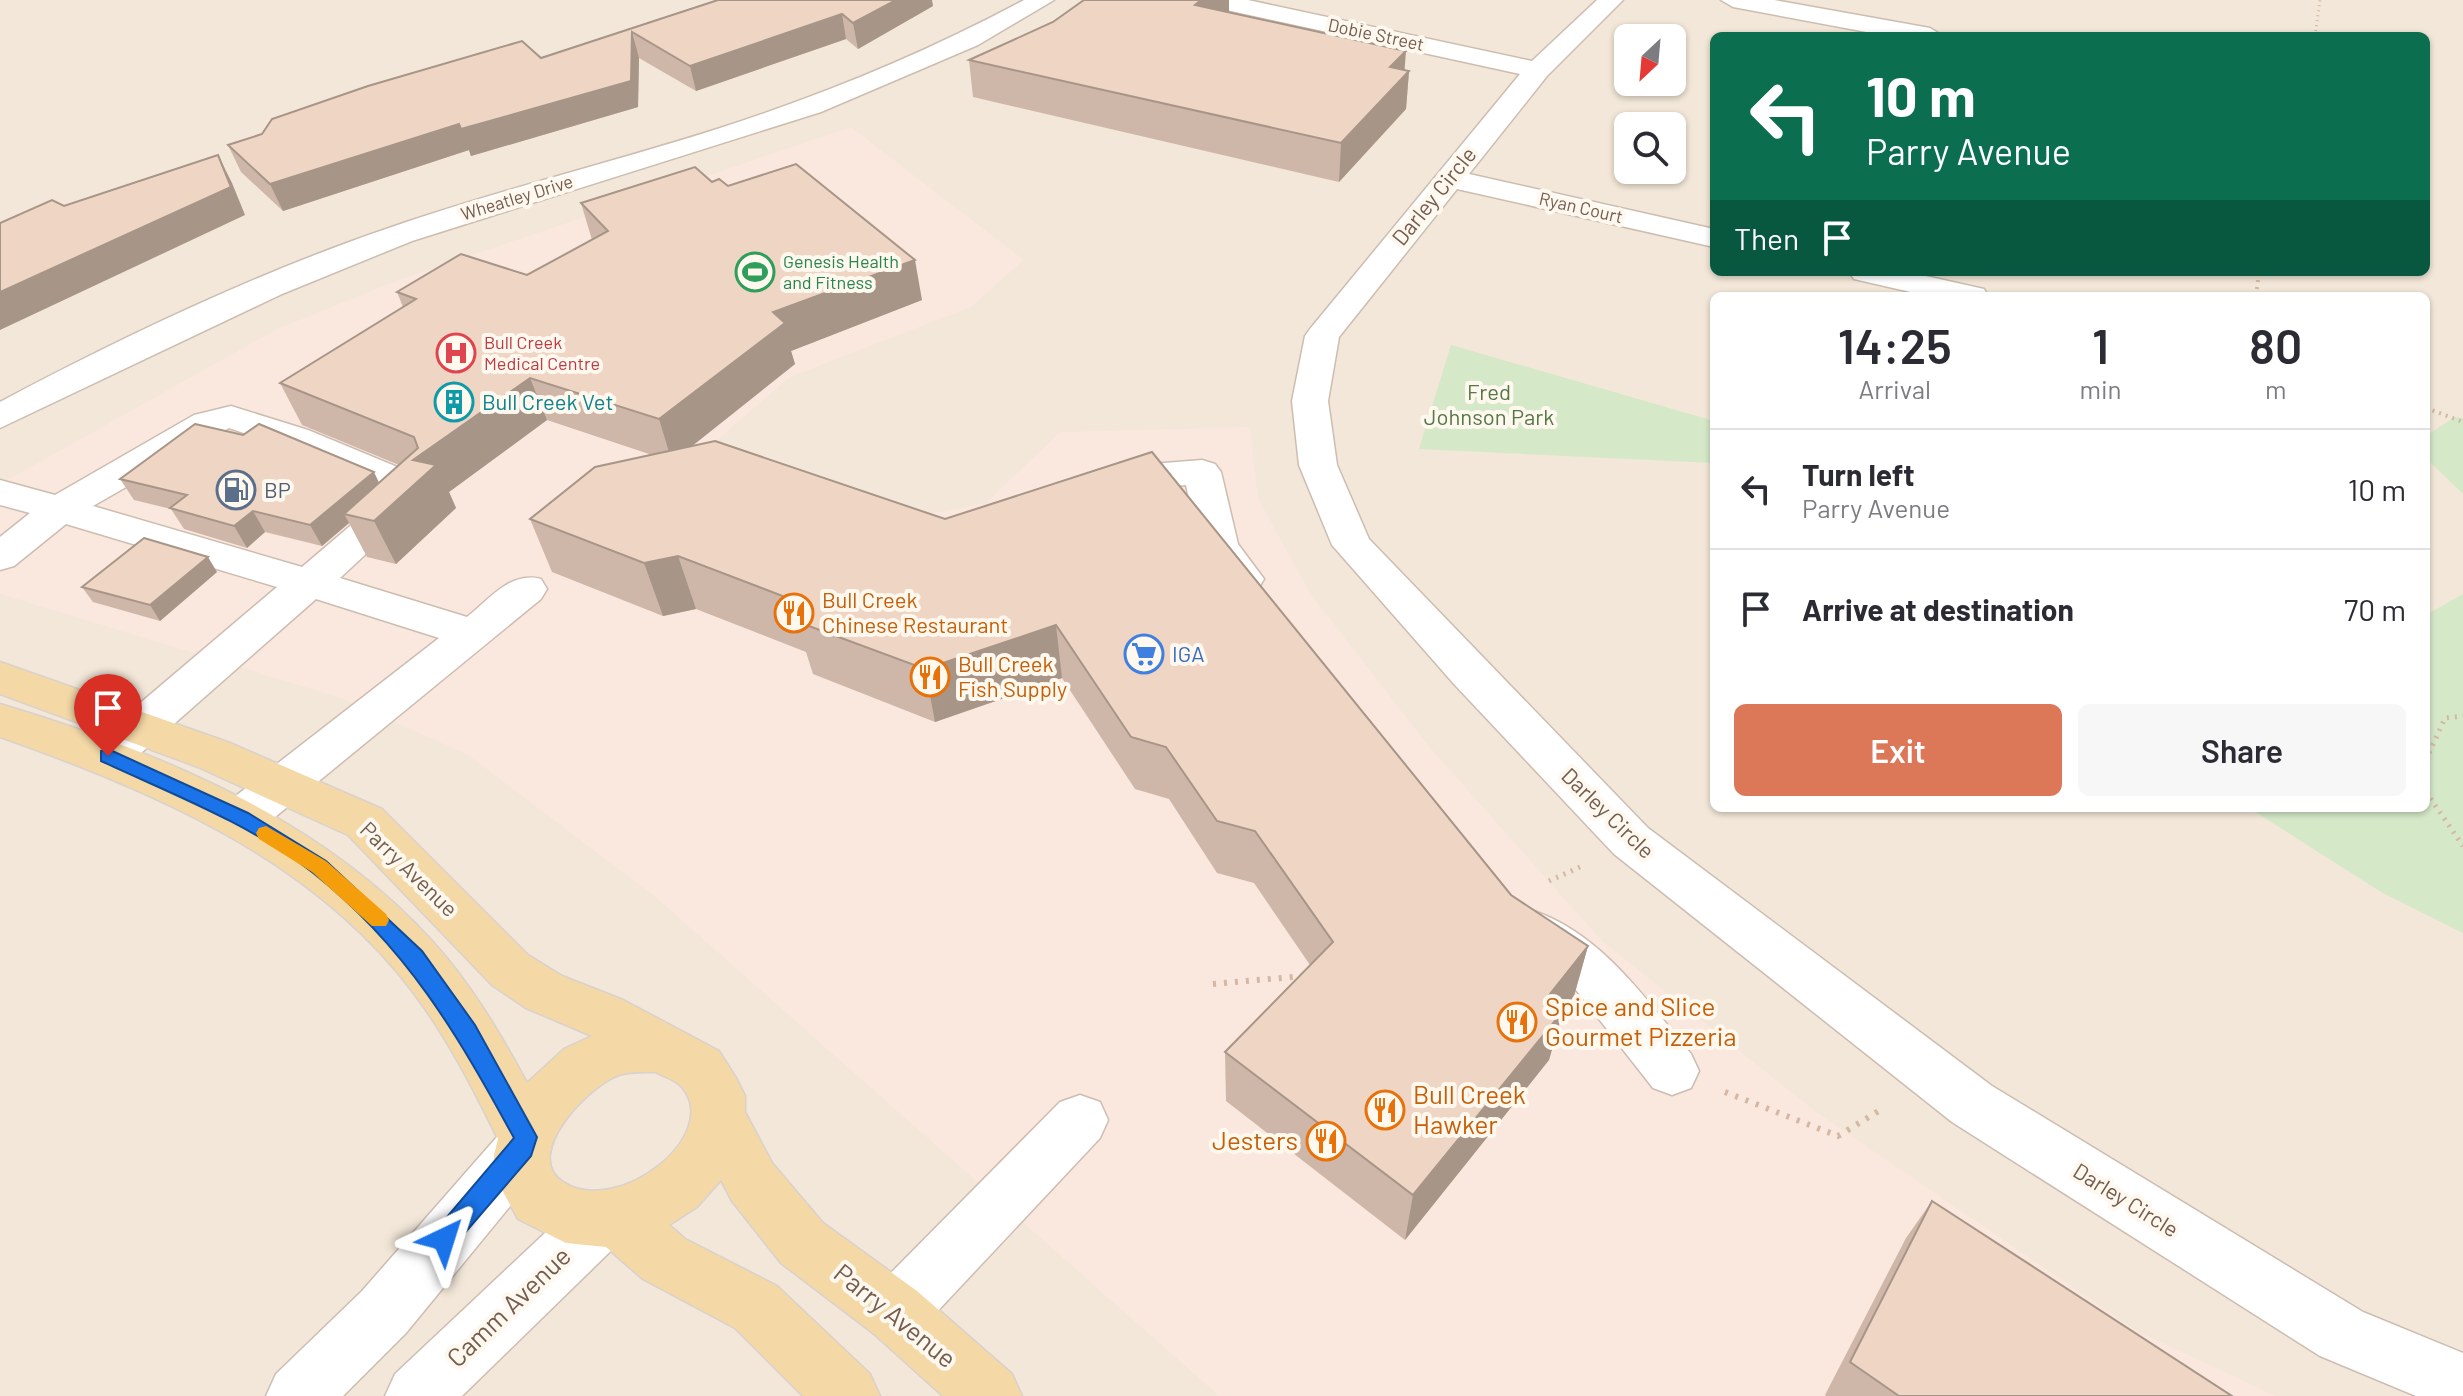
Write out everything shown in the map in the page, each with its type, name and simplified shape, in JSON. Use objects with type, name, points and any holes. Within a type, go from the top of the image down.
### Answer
[{"type":"main road","name":"Parry Avenue","points":[[0,677],[124,742],[319,866],[415,957],[467,1032],[524,1142]]},
{"type":"main road","name":"Parry Avenue","points":[[0,720],[124,742],[280,783],[365,822],[510,970],[544,992],[604,1016],[661,1048]]},
{"type":"main road","points":[[661,1048],[689,1059],[709,1077],[715,1090],[719,1119],[705,1156],[677,1189],[658,1203],[608,1219],[577,1219],[542,1202],[530,1186],[524,1169],[524,1142],[542,1103],[570,1075],[605,1055],[625,1049],[661,1048]]},
{"type":"main road","name":"Parry Avenue","points":[[719,1119],[752,1182],[802,1243],[895,1312],[990,1396]]},
{"type":"main road","points":[[608,1219],[664,1259],[756,1307],[848,1396]]},
{"type":"street","name":"Wheatley Drive","points":[[0,417],[162,336],[325,263],[398,236],[784,114],[930,58],[1042,0]]},
{"type":"street","name":"Dobie Street","points":[[1213,0],[1538,70]]},
{"type":"street","name":"Darley Circle","points":[[1611,0],[1538,70],[1322,336],[1310,401],[1318,465],[1352,545],[1469,673],[1631,841],[1972,1104],[2342,1334],[2463,1384]]},
{"type":"street","points":[[1733,0],[1908,32]]},
{"type":"street","name":"Ryan Court","points":[[1448,178],[1710,237]]},
{"type":"street","points":[[1883,276],[1954,292]]},
{"type":"street","points":[[0,557],[60,509],[207,423],[231,417],[295,438],[417,489],[124,742]]},
{"type":"street","points":[[1078,488],[1091,481],[1202,472],[1219,547],[1266,608]]},
{"type":"street","points":[[0,492],[310,583],[474,635]]},
{"type":"street","points":[[241,818],[280,783],[474,635],[527,589]]},
{"type":"street","points":[[1504,901],[1525,925],[1595,976],[1672,1071]]},
{"type":"street","points":[[895,1312],[1080,1120]]},
{"type":"street","points":[[298,1396],[384,1312],[524,1142]]},
{"type":"street","name":"Camm Avenue","points":[[417,1396],[608,1219]]},
{"type":"path","points":[[2316,32],[2320,0]]},
{"type":"path","points":[[2430,410],[2463,422]]},
{"type":"path","points":[[2430,751],[2445,718],[2463,716]]},
{"type":"path","points":[[2430,798],[2463,846]]},
{"type":"path","points":[[1213,984],[1318,975]]},
{"type":"path","points":[[1672,1071],[1838,1136],[1936,1076]]},
{"type":"shaded area","points":[[0,0],[2463,0],[2463,1396],[0,1396]]},
{"type":"shaded area","points":[[851,127],[1024,260],[971,307],[790,377],[713,444],[928,514],[986,503],[1060,432],[1250,427],[1258,498],[1310,593],[1427,744],[1601,940],[1815,1111],[2137,1331],[2276,1396],[1219,1396],[653,895],[468,755],[341,698],[0,594],[0,484],[277,329],[401,279]]},
{"type":"green space","name":"Fred Johnson Park","points":[[1451,345],[1710,420],[1710,463],[1419,449]]},
{"type":"green space","points":[[2455,417],[2463,418],[2463,494],[2430,462],[2430,433]]},
{"type":"green space","points":[[2463,594],[2463,933],[2381,892],[2255,812],[2430,812],[2430,613]]},
{"type":"building","points":[[718,0],[896,0],[853,23],[842,14],[690,66],[632,32],[631,81],[461,129],[459,124],[270,184],[228,145],[262,134],[272,119],[368,86],[522,41],[541,58]]},
{"type":"building","points":[[1084,0],[1201,0],[1195,5],[1406,51],[1390,67],[1409,71],[1341,143],[969,60],[1053,22]]},
{"type":"building","points":[[218,155],[231,187],[0,292],[0,223],[52,200],[64,206]]},
{"type":"building","points":[[796,164],[915,260],[773,312],[785,323],[659,419],[530,378],[413,460],[436,465],[374,521],[344,514],[418,448],[414,437],[280,383],[416,299],[397,292],[461,254],[527,275],[608,231],[581,203],[695,167],[712,182],[719,179],[728,186]]},
{"type":"building","points":[[195,424],[243,435],[259,424],[374,472],[310,525],[253,511],[234,526],[170,508],[187,495],[120,479]]},
{"type":"building","points":[[715,441],[945,519],[1152,452],[1511,895],[1588,946],[1546,999],[1563,1011],[1413,1195],[1225,1052],[1333,942],[1255,831],[1217,821],[1166,747],[1131,737],[1056,625],[925,669],[798,622],[793,600],[678,556],[644,563],[530,519],[595,467]]},
{"type":"building","points":[[144,538],[208,557],[150,605],[82,587]]},
{"type":"building","points":[[1932,1201],[2232,1396],[1899,1396],[1850,1362]]},
{"type":"slow traffic","points":[[266,833],[319,866],[379,920]]},
{"type":"place","name":"Genesis Health and Fitness","points":[[755,272]]},
{"type":"place","name":"Bull Creek Medical Centre","points":[[456,353]]},
{"type":"place","name":"Bull Creek Vet","points":[[454,402]]},
{"type":"place","name":"BP","points":[[236,490]]},
{"type":"place","name":"Bull Creek Chinese Restaurant","points":[[794,613]]},
{"type":"place","name":"IGA","points":[[1144,654]]},
{"type":"place","name":"Bull Creek Fish Supply","points":[[930,677]]},
{"type":"place","name":"Spice and Slice Gourmet Pizzeria","points":[[1517,1022]]},
{"type":"place","name":"Bull Creek Hawker","points":[[1385,1110]]},
{"type":"place","name":"Jesters","points":[[1326,1141]]},
{"type":"route","points":[[108,756],[241,818],[319,866],[415,957],[467,1032],[499,1084],[526,1137],[523,1148],[444,1239]]}]
